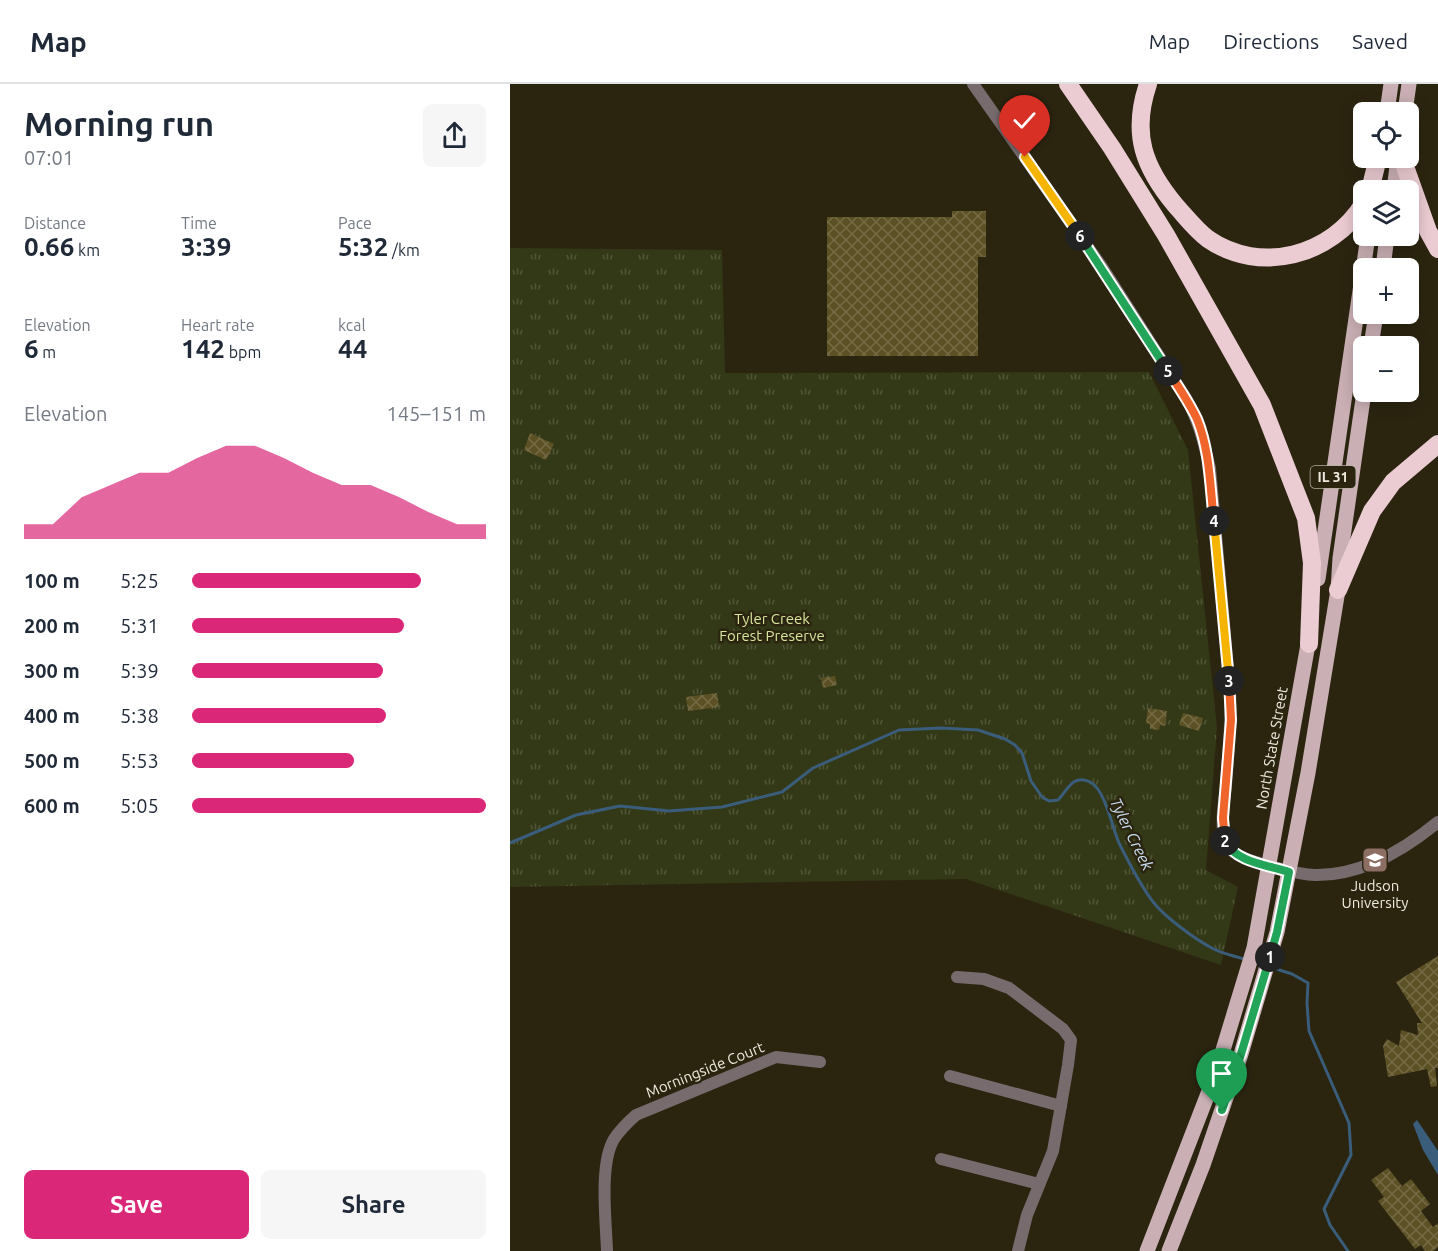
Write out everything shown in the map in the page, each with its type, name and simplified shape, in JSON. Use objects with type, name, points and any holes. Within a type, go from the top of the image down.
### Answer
[{"type":"highway","points":[[1068,84],[1112,148],[1166,235],[1262,405],[1305,518],[1312,563],[1309,644]]},
{"type":"highway","points":[[1148,84],[1140,117],[1146,162],[1163,190],[1196,228],[1217,244],[1254,256],[1298,255],[1329,240],[1353,220]]},
{"type":"highway","points":[[1404,168],[1428,231],[1438,249]]},
{"type":"highway","points":[[1338,590],[1372,511],[1393,482],[1438,444]]},
{"type":"main road","points":[[1388,102],[1391,84]]},
{"type":"main road","points":[[1406,102],[1409,84]]},
{"type":"main road","name":"North State Street","points":[[1147,1251],[1216,1074],[1254,948],[1309,644],[1367,246]]},
{"type":"main road","name":"IL 31","points":[[1168,1251],[1206,1154],[1241,1054],[1277,932],[1308,773],[1338,590],[1340,558],[1363,402]]},
{"type":"street","points":[[973,84],[1102,267],[1196,418],[1209,468],[1230,691],[1231,720],[1223,818],[1226,843],[1238,855],[1289,872],[1315,875],[1340,873],[1356,869],[1397,851],[1438,822]]},
{"type":"street","points":[[957,977],[984,979],[1009,988],[1063,1029],[1071,1040],[1053,1151],[1027,1215],[1018,1251]]},
{"type":"street","name":"Morningside Court","points":[[607,1251],[605,1176],[607,1158],[613,1140],[624,1125],[636,1115],[776,1057],[820,1062]]},
{"type":"street","points":[[950,1076],[1061,1106]]},
{"type":"street","points":[[941,1159],[1039,1184]]},
{"type":"green space","name":"Tyler Creek Forest Preserve","points":[[510,248],[722,250],[725,373],[1149,372],[1188,450],[1217,728],[1206,870],[1238,887],[1221,965],[966,879],[510,887]]},
{"type":"water","points":[[1417,1120],[1438,1151],[1438,1175],[1423,1150],[1413,1124]]},
{"type":"building","points":[[952,211],[986,211],[986,257],[978,257],[978,356],[827,356],[827,217],[952,217]]},
{"type":"building","points":[[530,433],[554,444],[546,460],[524,450]]},
{"type":"building","points":[[835,676],[837,685],[823,688],[821,678]]},
{"type":"building","points":[[717,693],[719,707],[688,711],[686,697]]},
{"type":"building","points":[[1148,708],[1167,711],[1165,726],[1160,725],[1159,730],[1150,729],[1150,724],[1146,723]]},
{"type":"building","points":[[1183,713],[1203,718],[1199,731],[1179,725]]},
{"type":"building","points":[[1438,956],[1438,1068],[1435,1068],[1437,1086],[1431,1087],[1427,1069],[1388,1077],[1383,1046],[1387,1039],[1399,1046],[1401,1030],[1418,1035],[1417,1023],[1422,1023],[1396,982]]},
{"type":"building","points":[[1388,1168],[1402,1186],[1411,1179],[1430,1204],[1421,1211],[1433,1227],[1438,1223],[1438,1247],[1433,1251],[1425,1251],[1421,1245],[1415,1249],[1378,1201],[1384,1197],[1371,1180]]},
{"type":"waterway","name":"Tyler Creek","points":[[510,843],[576,815],[620,806],[669,811],[722,807],[782,792],[813,768],[899,730],[941,728],[978,730],[1005,739],[1015,745],[1022,753],[1031,781],[1042,797],[1049,801],[1058,800],[1071,784],[1079,780],[1090,782],[1095,786],[1104,800],[1123,850],[1140,882],[1159,909],[1205,944],[1220,952],[1247,960]]},
{"type":"waterway","name":"Tyler Creek","points":[[1270,967],[1292,974],[1308,983],[1309,1031],[1349,1123],[1351,1155],[1324,1209],[1330,1225],[1348,1251]]},
{"type":"place","name":"Judson University","points":[[1375,860]]},
{"type":"route","points":[[1025,157],[1102,267],[1187,400],[1202,434],[1209,468],[1216,533],[1231,706],[1223,818],[1224,836],[1231,850],[1238,855],[1289,872],[1277,932],[1222,1110]]}]
